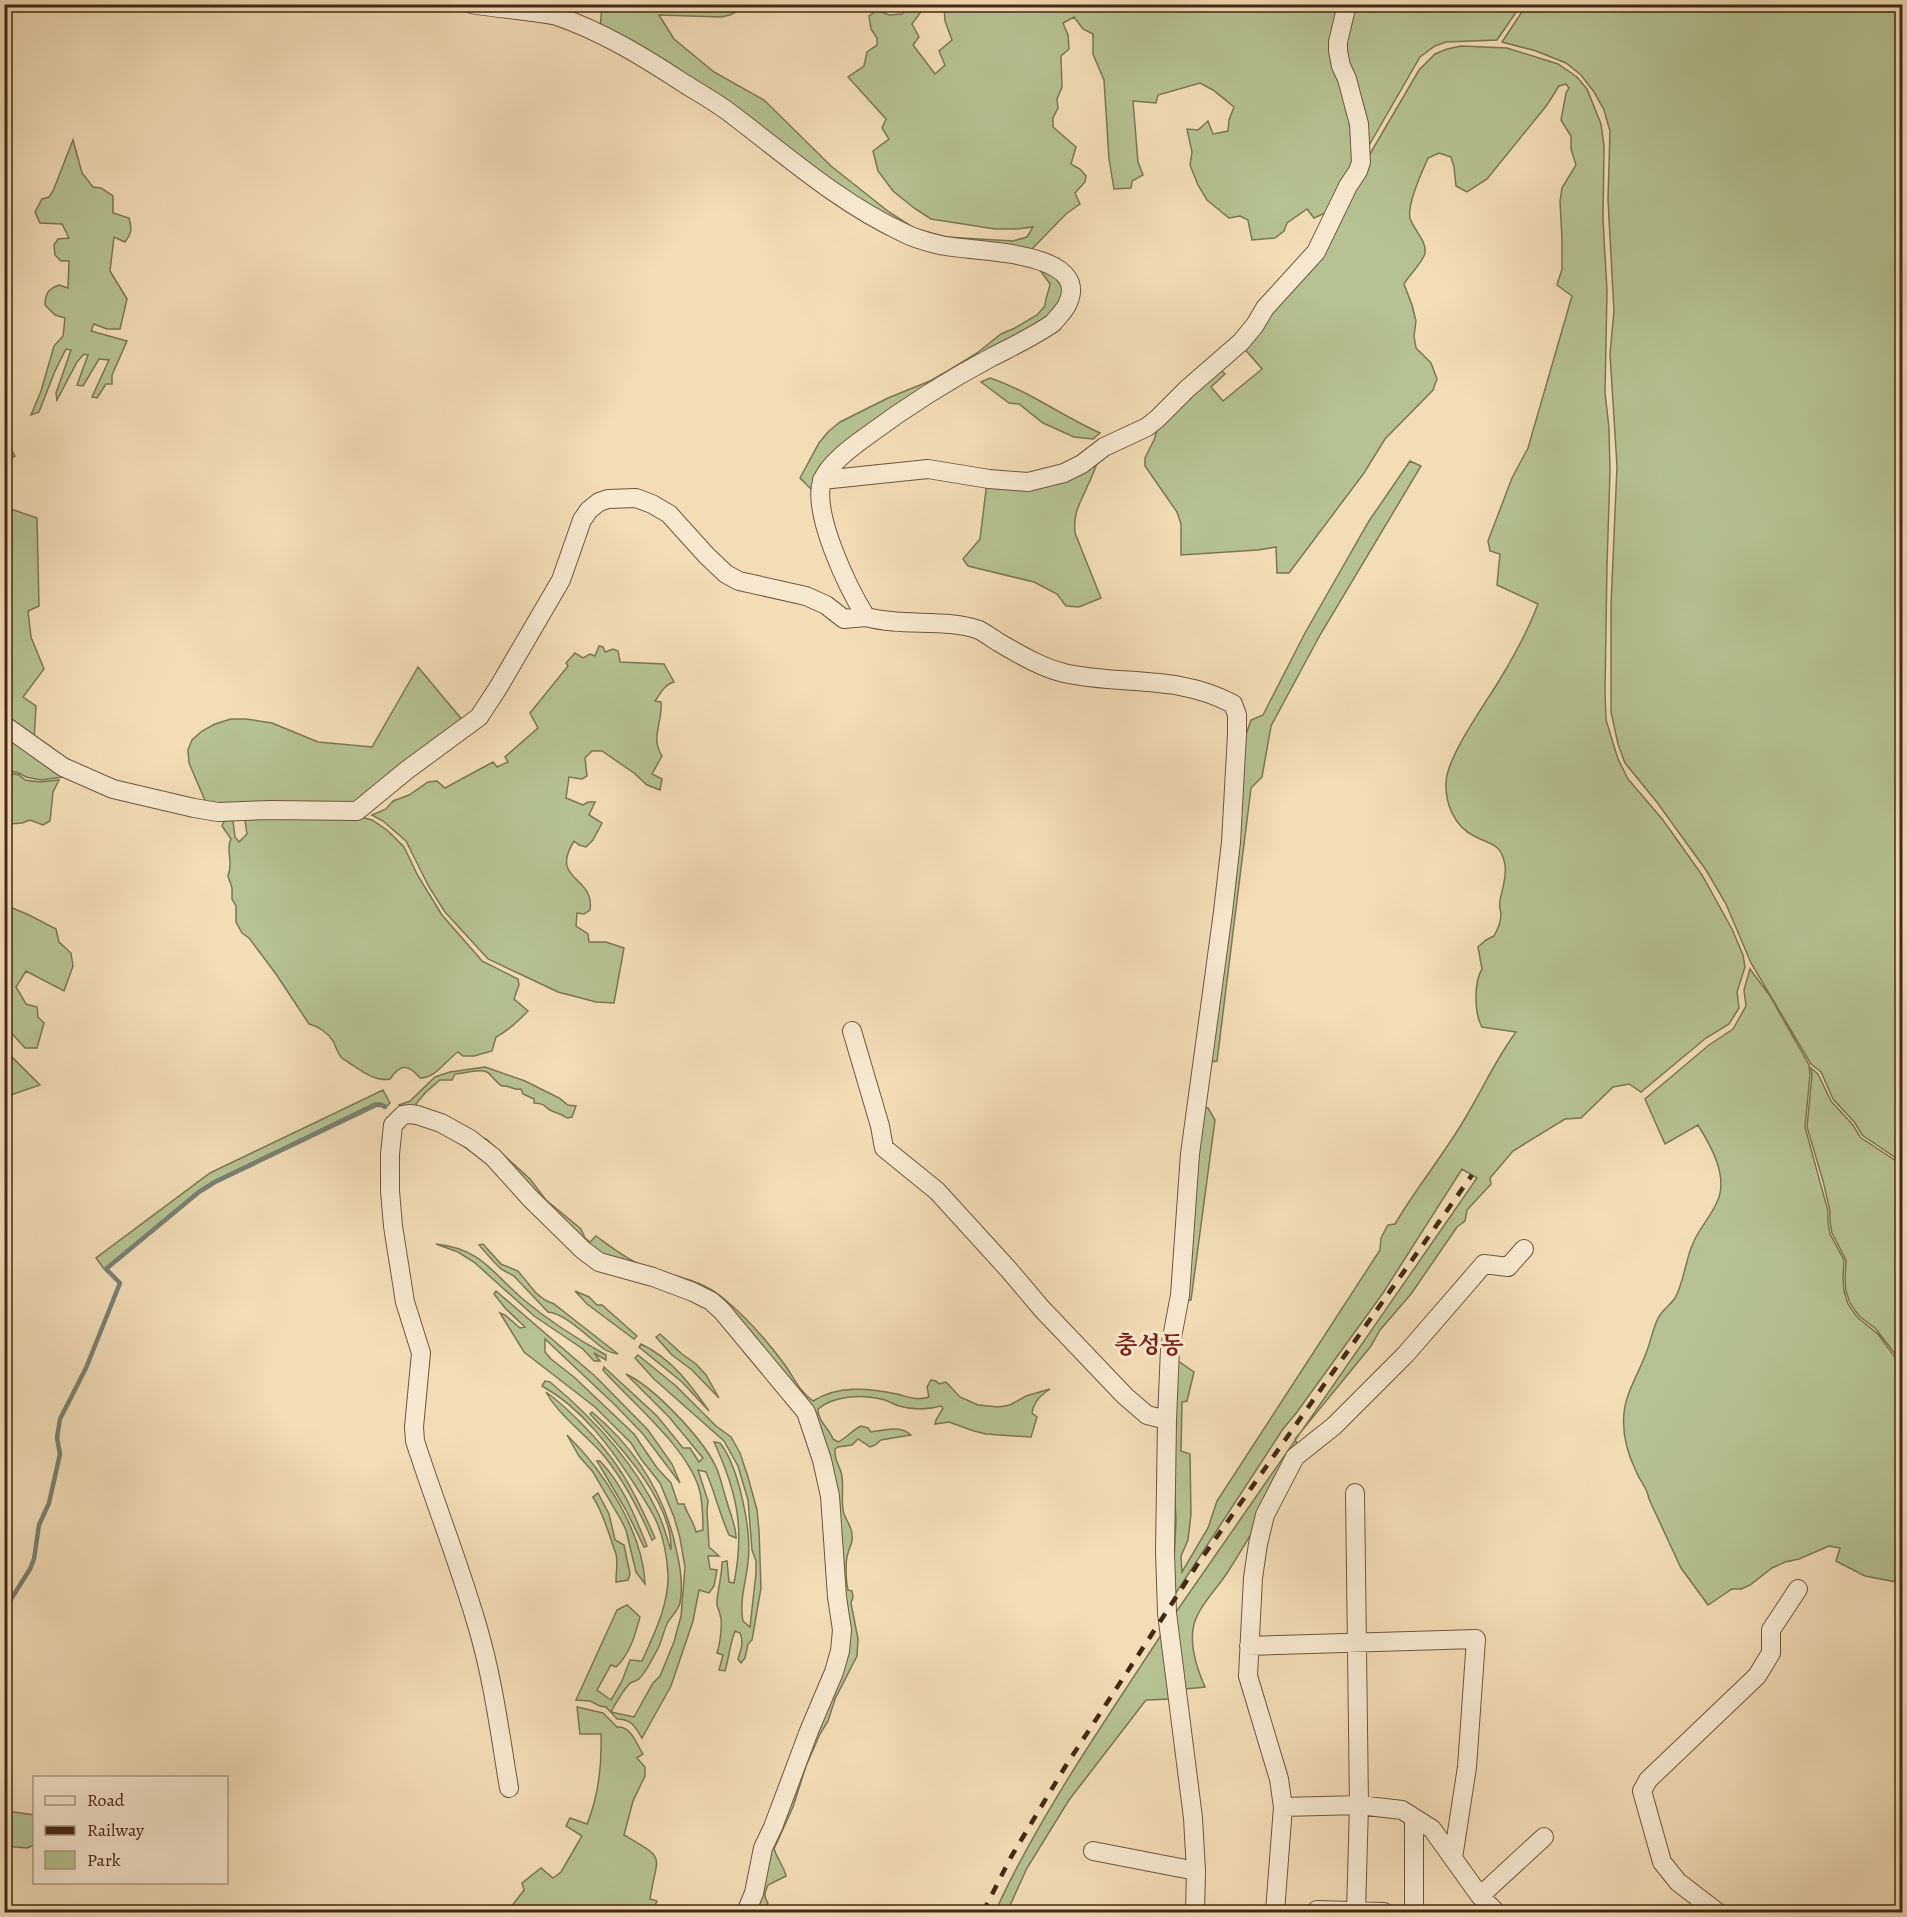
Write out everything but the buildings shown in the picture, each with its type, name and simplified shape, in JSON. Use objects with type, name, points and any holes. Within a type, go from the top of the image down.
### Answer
[{"type":"street","points":[[471,4],[554,15],[590,28],[649,60],[732,114],[809,175],[878,221],[907,235],[940,245],[1028,256],[1050,263],[1065,274],[1070,282],[1071,293],[1067,306],[1053,323],[909,405],[840,458],[822,480],[821,494],[827,532],[844,576],[866,617]]},
{"type":"street","points":[[822,480],[928,469],[989,479],[1028,482],[1064,473],[1082,465],[1104,447],[1147,428],[1157,419],[1187,388],[1240,342],[1255,325],[1265,308],[1307,263],[1322,242],[1331,220],[1358,171],[1361,162],[1359,124],[1338,51],[1347,4]]},
{"type":"street","points":[[4,725],[63,767],[113,789],[218,812],[357,811],[407,770],[479,717],[561,580],[582,520],[589,510],[598,502],[608,499],[636,498],[669,514],[726,574],[739,581],[806,596],[826,605],[844,619],[866,617],[897,623],[980,630],[1035,663],[1063,673],[1103,679],[1179,685],[1219,697],[1233,704],[1237,715],[1237,734],[1231,842],[1190,1154],[1180,1295],[1170,1348],[1167,1420],[1165,1552],[1167,1613],[1193,1818],[1196,1871],[1195,1912]]},
{"type":"street","points":[[852,1031],[880,1126],[884,1148],[937,1191],[1042,1309],[1125,1396],[1147,1414],[1167,1420]]},
{"type":"street","points":[[509,1788],[495,1705],[478,1627],[415,1442],[414,1427],[421,1353],[405,1302],[390,1191],[393,1125],[398,1119],[410,1114],[441,1123],[470,1139],[493,1157],[583,1250],[599,1262],[653,1277],[711,1301],[722,1311],[806,1412],[822,1460],[830,1496],[837,1597],[842,1630],[840,1651],[834,1672],[763,1848],[754,1893],[746,1912]]},
{"type":"street","points":[[1275,1912],[1283,1807],[1279,1779],[1248,1676],[1252,1578],[1265,1515],[1295,1457],[1334,1426],[1406,1354],[1484,1264],[1508,1267],[1524,1249]]},
{"type":"street","points":[[1354,1494],[1359,1806],[1356,1912]]},
{"type":"street","points":[[1717,1912],[1678,1882],[1662,1862],[1642,1791],[1648,1780],[1757,1677],[1771,1653],[1771,1630],[1798,1589]]},
{"type":"street","points":[[1250,1646],[1476,1639],[1467,1767],[1453,1858]]},
{"type":"street","points":[[1283,1807],[1359,1806],[1402,1810],[1431,1829],[1480,1896],[1496,1912]]},
{"type":"street","points":[[1414,1818],[1414,1912]]},
{"type":"street","points":[[1480,1896],[1544,1837]]},
{"type":"street","points":[[1093,1851],[1196,1871]]},
{"type":"street","points":[[1317,1910],[1384,1912]]},
{"type":"green space","points":[[911,4],[923,9],[912,24],[919,37],[913,45],[935,74],[945,65],[939,51],[952,40],[945,21],[944,5],[1344,5],[1341,18],[1358,162],[1332,210],[1314,218],[1307,209],[1287,223],[1284,231],[1275,238],[1252,240],[1248,220],[1240,216],[1229,218],[1207,200],[1190,165],[1192,152],[1187,129],[1198,130],[1208,121],[1213,134],[1228,131],[1234,107],[1200,83],[1158,95],[1156,103],[1133,101],[1138,162],[1143,175],[1132,181],[1131,188],[1114,189],[1109,159],[1104,80],[1093,54],[1093,34],[1083,29],[1074,17],[1063,23],[1068,35],[1069,49],[1061,56],[1062,87],[1057,99],[1058,108],[1053,118],[1053,127],[1076,147],[1071,164],[1086,176],[1085,182],[1075,193],[1080,204],[1066,214],[1028,253],[908,232],[600,30],[602,5],[657,5],[659,9],[706,10],[710,5],[748,5],[730,15],[721,17],[659,15],[674,39],[714,72],[764,100],[831,166],[889,212],[914,228],[946,237],[1013,241],[1027,237],[1033,227],[995,229],[931,219],[893,191],[878,171],[873,151],[889,139],[882,128],[886,119],[848,77],[864,66],[867,52],[877,45],[877,38],[871,29],[869,16],[877,10],[889,15],[902,14]]},
{"type":"green space","points":[[1527,4],[1902,5],[1902,1162],[1862,1135],[1855,1123],[1833,1099],[1821,1072],[1811,1064],[1751,963],[1726,904],[1706,870],[1625,763],[1618,744],[1611,712],[1611,605],[1617,466],[1610,354],[1614,311],[1608,200],[1610,131],[1604,110],[1581,75],[1566,63],[1536,51],[1502,42]]},
{"type":"green space","points":[[1349,5],[1521,5],[1497,40],[1446,42],[1435,46],[1420,57],[1364,154],[1340,42]]},
{"type":"green space","points":[[1461,46],[1507,48],[1558,64],[1577,77],[1587,89],[1601,124],[1604,146],[1603,219],[1607,291],[1605,393],[1610,472],[1606,720],[1618,759],[1628,779],[1663,820],[1702,875],[1732,929],[1743,955],[1745,967],[1737,992],[1739,1008],[1729,1024],[1706,1038],[1641,1092],[1629,1084],[1613,1087],[1581,1118],[1565,1119],[1513,1151],[1490,1178],[1491,1184],[1467,1210],[1465,1221],[1457,1227],[1411,1294],[1380,1330],[1371,1346],[1302,1431],[1477,1178],[1462,1169],[1383,1293],[1283,1429],[1172,1599],[1176,1521],[1173,1452],[1175,1359],[1194,1372],[1187,1401],[1182,1402],[1181,1451],[1190,1454],[1191,1514],[1188,1540],[1181,1556],[1182,1572],[1208,1528],[1217,1501],[1380,1250],[1381,1238],[1388,1225],[1395,1224],[1447,1146],[1516,1032],[1482,1027],[1476,1006],[1476,989],[1482,969],[1478,947],[1494,936],[1500,923],[1505,865],[1498,848],[1467,832],[1456,820],[1449,806],[1446,782],[1459,745],[1515,653],[1538,604],[1497,585],[1500,554],[1490,551],[1488,541],[1512,478],[1528,448],[1572,296],[1557,285],[1562,269],[1560,201],[1562,188],[1576,165],[1571,149],[1571,136],[1561,120],[1569,88],[1566,84],[1559,86],[1547,105],[1487,179],[1467,192],[1456,186],[1451,157],[1439,153],[1428,158],[1416,188],[1410,212],[1410,218],[1424,244],[1425,253],[1404,284],[1416,321],[1414,336],[1416,348],[1431,363],[1437,379],[1433,390],[1385,439],[1364,473],[1289,573],[1277,573],[1276,547],[1181,555],[1181,524],[1177,512],[1145,466],[1145,458],[1160,422],[1218,367],[1225,374],[1211,387],[1223,401],[1262,369],[1242,346],[1367,159],[1419,70],[1435,54],[1447,49]]},
{"type":"green space","points":[[73,140],[82,173],[93,187],[101,188],[113,196],[113,213],[129,218],[131,225],[131,231],[125,242],[114,237],[110,271],[127,299],[120,329],[107,329],[94,324],[91,331],[127,341],[112,375],[112,384],[106,384],[97,398],[92,397],[109,360],[99,359],[83,386],[77,385],[88,355],[84,354],[77,362],[57,400],[56,393],[71,350],[66,349],[39,412],[31,415],[41,391],[54,346],[63,336],[65,318],[55,315],[45,305],[46,298],[50,290],[59,285],[68,288],[69,261],[61,261],[55,255],[54,245],[58,239],[69,238],[62,224],[40,223],[35,212],[42,199],[49,197],[53,191]]},
{"type":"green space","points":[[1040,270],[1062,281],[1062,299],[1049,319],[897,407],[815,493],[800,478],[819,443],[840,422],[888,398],[930,381],[977,353],[1001,334],[1037,315],[1045,306],[1050,284]]},
{"type":"green space","points":[[990,378],[1100,433],[1093,439],[1074,437],[1043,423],[1019,404],[1009,403],[981,382]]},
{"type":"green space","points":[[4,442],[7,442],[15,456],[6,462],[8,480],[5,507],[37,518],[39,606],[28,611],[31,637],[44,669],[23,697],[36,706],[34,741],[5,719]]},
{"type":"green space","points":[[1100,456],[1078,509],[1075,533],[1101,598],[1079,607],[1066,606],[1057,594],[1034,582],[968,566],[963,559],[980,539],[987,482],[1020,485]]},
{"type":"green space","points":[[1410,461],[1421,466],[1320,635],[1271,726],[1262,777],[1251,788],[1217,1061],[1210,1062],[1239,755],[1251,720],[1263,715],[1305,633],[1369,521]]},
{"type":"green space","points":[[599,646],[603,647],[605,652],[613,649],[618,651],[620,662],[664,664],[674,682],[665,687],[655,701],[661,702],[657,743],[662,756],[652,774],[662,779],[660,790],[647,785],[602,751],[592,751],[585,758],[587,776],[582,779],[569,777],[566,798],[583,805],[595,802],[589,815],[602,823],[593,840],[586,847],[574,841],[568,854],[567,864],[569,872],[586,890],[590,899],[590,910],[584,914],[577,913],[576,926],[588,934],[589,942],[606,942],[624,948],[614,1003],[596,1002],[558,992],[488,959],[445,912],[429,887],[406,841],[383,821],[372,815],[386,809],[393,801],[409,795],[428,782],[437,781],[445,788],[493,762],[497,767],[508,762],[505,757],[538,728],[530,713],[568,666],[566,663],[575,653],[583,658],[590,654],[595,656]]},
{"type":"green space","points":[[418,667],[464,722],[356,806],[207,805],[189,763],[188,750],[192,740],[202,731],[231,719],[246,719],[272,723],[318,742],[372,747]]},
{"type":"green space","points":[[4,732],[71,776],[41,780],[5,770]]},
{"type":"green space","points":[[5,772],[19,775],[25,780],[40,782],[59,780],[53,792],[50,821],[43,825],[30,820],[10,824],[5,819]]},
{"type":"green space","points":[[244,814],[357,816],[372,820],[387,830],[404,847],[418,876],[442,915],[482,961],[518,979],[519,985],[514,999],[528,1011],[496,1037],[492,1051],[474,1056],[463,1056],[458,1052],[436,1072],[426,1077],[420,1078],[405,1067],[398,1070],[390,1079],[378,1079],[343,1059],[328,1035],[309,1024],[276,974],[249,938],[242,933],[236,922],[236,906],[232,899],[232,888],[228,876],[231,839],[222,826],[224,821],[233,821],[235,837],[239,842],[247,834]]},
{"type":"green space","points":[[5,905],[56,929],[59,942],[71,953],[73,966],[64,991],[26,971],[16,987],[26,1004],[37,1007],[38,1017],[44,1023],[37,1048],[25,1048],[5,1026]]},
{"type":"green space","points":[[1750,969],[1770,996],[1809,1065],[1805,1127],[1828,1211],[1830,1234],[1844,1260],[1844,1291],[1848,1304],[1857,1317],[1878,1334],[1902,1365],[1902,1583],[1865,1576],[1836,1561],[1840,1548],[1829,1546],[1772,1568],[1750,1585],[1741,1589],[1732,1589],[1708,1605],[1681,1568],[1633,1464],[1625,1435],[1624,1413],[1627,1398],[1656,1324],[1678,1291],[1691,1248],[1717,1202],[1721,1182],[1713,1152],[1698,1125],[1665,1144],[1645,1099],[1709,1045],[1733,1029],[1746,1006],[1744,990]]},
{"type":"green space","points":[[5,1044],[12,1057],[40,1085],[8,1096],[5,1093]]},
{"type":"green space","points":[[485,1067],[525,1081],[568,1105],[576,1106],[572,1117],[567,1118],[544,1105],[534,1103],[534,1099],[523,1094],[521,1089],[502,1086],[487,1072],[479,1071],[455,1074],[452,1080],[440,1080],[425,1093],[416,1104],[417,1107],[469,1128],[479,1137],[486,1139],[530,1179],[546,1200],[581,1229],[585,1238],[590,1242],[596,1236],[637,1263],[695,1282],[714,1291],[756,1330],[785,1365],[800,1389],[813,1401],[833,1392],[854,1389],[876,1390],[920,1399],[929,1397],[927,1387],[931,1380],[939,1384],[946,1382],[960,1397],[978,1405],[999,1407],[1050,1389],[1034,1405],[1032,1413],[1037,1417],[1031,1437],[986,1434],[949,1422],[935,1424],[943,1408],[941,1406],[925,1409],[910,1408],[886,1400],[857,1397],[832,1401],[818,1409],[822,1421],[833,1439],[838,1442],[861,1426],[868,1428],[871,1432],[897,1429],[911,1435],[881,1440],[870,1447],[858,1439],[852,1445],[835,1449],[842,1477],[844,1514],[852,1532],[852,1542],[846,1561],[846,1577],[848,1590],[852,1591],[853,1597],[851,1603],[858,1639],[857,1656],[835,1699],[828,1721],[806,1766],[793,1807],[774,1849],[786,1876],[768,1885],[765,1898],[768,1903],[761,1912],[750,1912],[767,1849],[838,1671],[821,1442],[721,1304],[601,1259],[526,1186],[399,1105],[410,1101],[435,1077],[450,1072]]},
{"type":"green space","points":[[1811,1068],[1818,1074],[1831,1101],[1853,1125],[1860,1137],[1902,1165],[1902,1363],[1876,1329],[1859,1316],[1850,1303],[1846,1291],[1846,1260],[1832,1233],[1823,1181],[1807,1127]]},
{"type":"green space","points":[[383,1090],[390,1103],[387,1106],[375,1103],[214,1181],[198,1191],[104,1269],[96,1258],[210,1173]]},
{"type":"green space","points":[[1202,1107],[1208,1108],[1215,1120],[1191,1300],[1186,1300]]},
{"type":"green space","points":[[436,1244],[465,1251],[476,1257],[533,1307],[606,1355],[606,1360],[594,1353],[600,1361],[594,1361],[583,1349],[534,1316],[474,1262],[458,1252]]},
{"type":"green space","points":[[483,1244],[501,1264],[518,1271],[536,1293],[554,1304],[618,1354],[606,1350],[562,1317],[548,1312],[514,1276],[494,1262],[479,1245]]},
{"type":"green space","points":[[496,1291],[596,1377],[648,1430],[672,1464],[680,1483],[643,1434],[545,1339],[545,1352],[551,1359],[574,1377],[634,1434],[657,1468],[671,1483],[678,1504],[684,1504],[696,1532],[703,1530],[702,1509],[699,1488],[692,1472],[670,1441],[603,1370],[604,1367],[657,1416],[683,1448],[690,1448],[699,1462],[703,1458],[669,1417],[626,1374],[650,1390],[677,1415],[710,1455],[719,1475],[736,1538],[729,1535],[706,1472],[698,1470],[708,1501],[709,1547],[719,1556],[708,1556],[710,1569],[717,1570],[714,1586],[709,1593],[699,1590],[693,1621],[671,1686],[642,1738],[632,1724],[626,1720],[617,1719],[606,1707],[590,1701],[576,1700],[617,1610],[627,1605],[640,1617],[634,1637],[625,1656],[616,1667],[611,1665],[597,1690],[611,1700],[630,1660],[642,1661],[660,1619],[668,1586],[662,1537],[650,1509],[616,1457],[583,1417],[542,1386],[545,1381],[550,1382],[582,1411],[612,1442],[649,1496],[659,1515],[671,1550],[669,1532],[654,1495],[616,1442],[590,1414],[592,1412],[608,1426],[635,1458],[657,1494],[672,1532],[678,1559],[681,1584],[679,1606],[668,1622],[658,1648],[646,1669],[639,1679],[627,1687],[611,1712],[634,1717],[653,1683],[660,1676],[674,1642],[681,1616],[685,1567],[674,1517],[660,1483],[631,1443],[595,1407],[524,1352],[500,1313],[520,1328],[525,1327],[505,1308],[494,1294]]},
{"type":"green space","points":[[575,1291],[589,1297],[597,1305],[602,1305],[637,1336],[634,1339],[587,1304]]},
{"type":"green space","points":[[660,1334],[696,1364],[706,1375],[719,1398],[692,1370],[672,1355],[656,1337]]},
{"type":"green space","points":[[641,1344],[671,1365],[709,1411],[682,1382],[639,1347]]},
{"type":"green space","points":[[638,1355],[676,1386],[716,1426],[731,1437],[740,1453],[748,1477],[757,1510],[761,1588],[752,1640],[748,1644],[745,1658],[741,1663],[738,1659],[742,1640],[740,1633],[735,1631],[725,1671],[719,1670],[723,1655],[717,1653],[721,1623],[717,1603],[722,1562],[727,1561],[729,1582],[734,1583],[739,1527],[728,1477],[714,1442],[720,1443],[727,1454],[743,1500],[749,1549],[742,1614],[743,1621],[750,1627],[756,1561],[752,1550],[748,1500],[738,1466],[724,1441],[654,1379],[635,1358]]},
{"type":"green space","points":[[546,1392],[581,1423],[615,1463],[640,1505],[655,1538],[652,1540],[629,1493],[608,1461],[564,1416]]},
{"type":"green space","points":[[567,1435],[595,1466],[629,1523],[643,1564],[645,1584],[636,1572],[626,1530],[620,1518],[593,1472],[579,1456]]},
{"type":"green space","points":[[1295,1440],[1300,1450],[1225,1577],[1197,1617],[1192,1640],[1205,1687],[1185,1689],[1174,1615]]},
{"type":"green space","points":[[597,1461],[600,1461],[608,1470],[622,1491],[647,1546],[644,1547],[626,1510]]},
{"type":"green space","points":[[598,1493],[609,1514],[615,1540],[624,1545],[630,1574],[628,1580],[616,1582],[616,1554],[593,1497]]},
{"type":"green space","points":[[1163,1632],[1171,1699],[1146,1700],[1069,1800],[1027,1868],[1007,1912],[995,1912],[1052,1804]]},
{"type":"green space","points":[[577,1707],[603,1713],[617,1727],[626,1729],[633,1736],[643,1754],[637,1758],[645,1767],[645,1776],[633,1801],[624,1835],[648,1850],[656,1859],[650,1899],[657,1901],[654,1908],[658,1912],[507,1912],[524,1890],[522,1883],[541,1868],[553,1878],[561,1872],[582,1836],[566,1826],[570,1818],[587,1824],[591,1813],[599,1780],[601,1734],[580,1734]]},
{"type":"green space","points":[[5,1812],[33,1815],[33,1845],[27,1848],[5,1846]]},
{"type":"waterway","points":[[4,1619],[8,1604],[34,1559],[39,1525],[49,1503],[60,1454],[57,1438],[60,1419],[86,1368],[120,1283],[106,1269],[199,1192],[215,1182],[376,1105],[385,1107]]},
{"type":"railway","points":[[983,1912],[1011,1857],[1065,1767],[1199,1562],[1472,1175]]},
{"type":"district","name":"충성동","points":[[1149,1345]]}]
